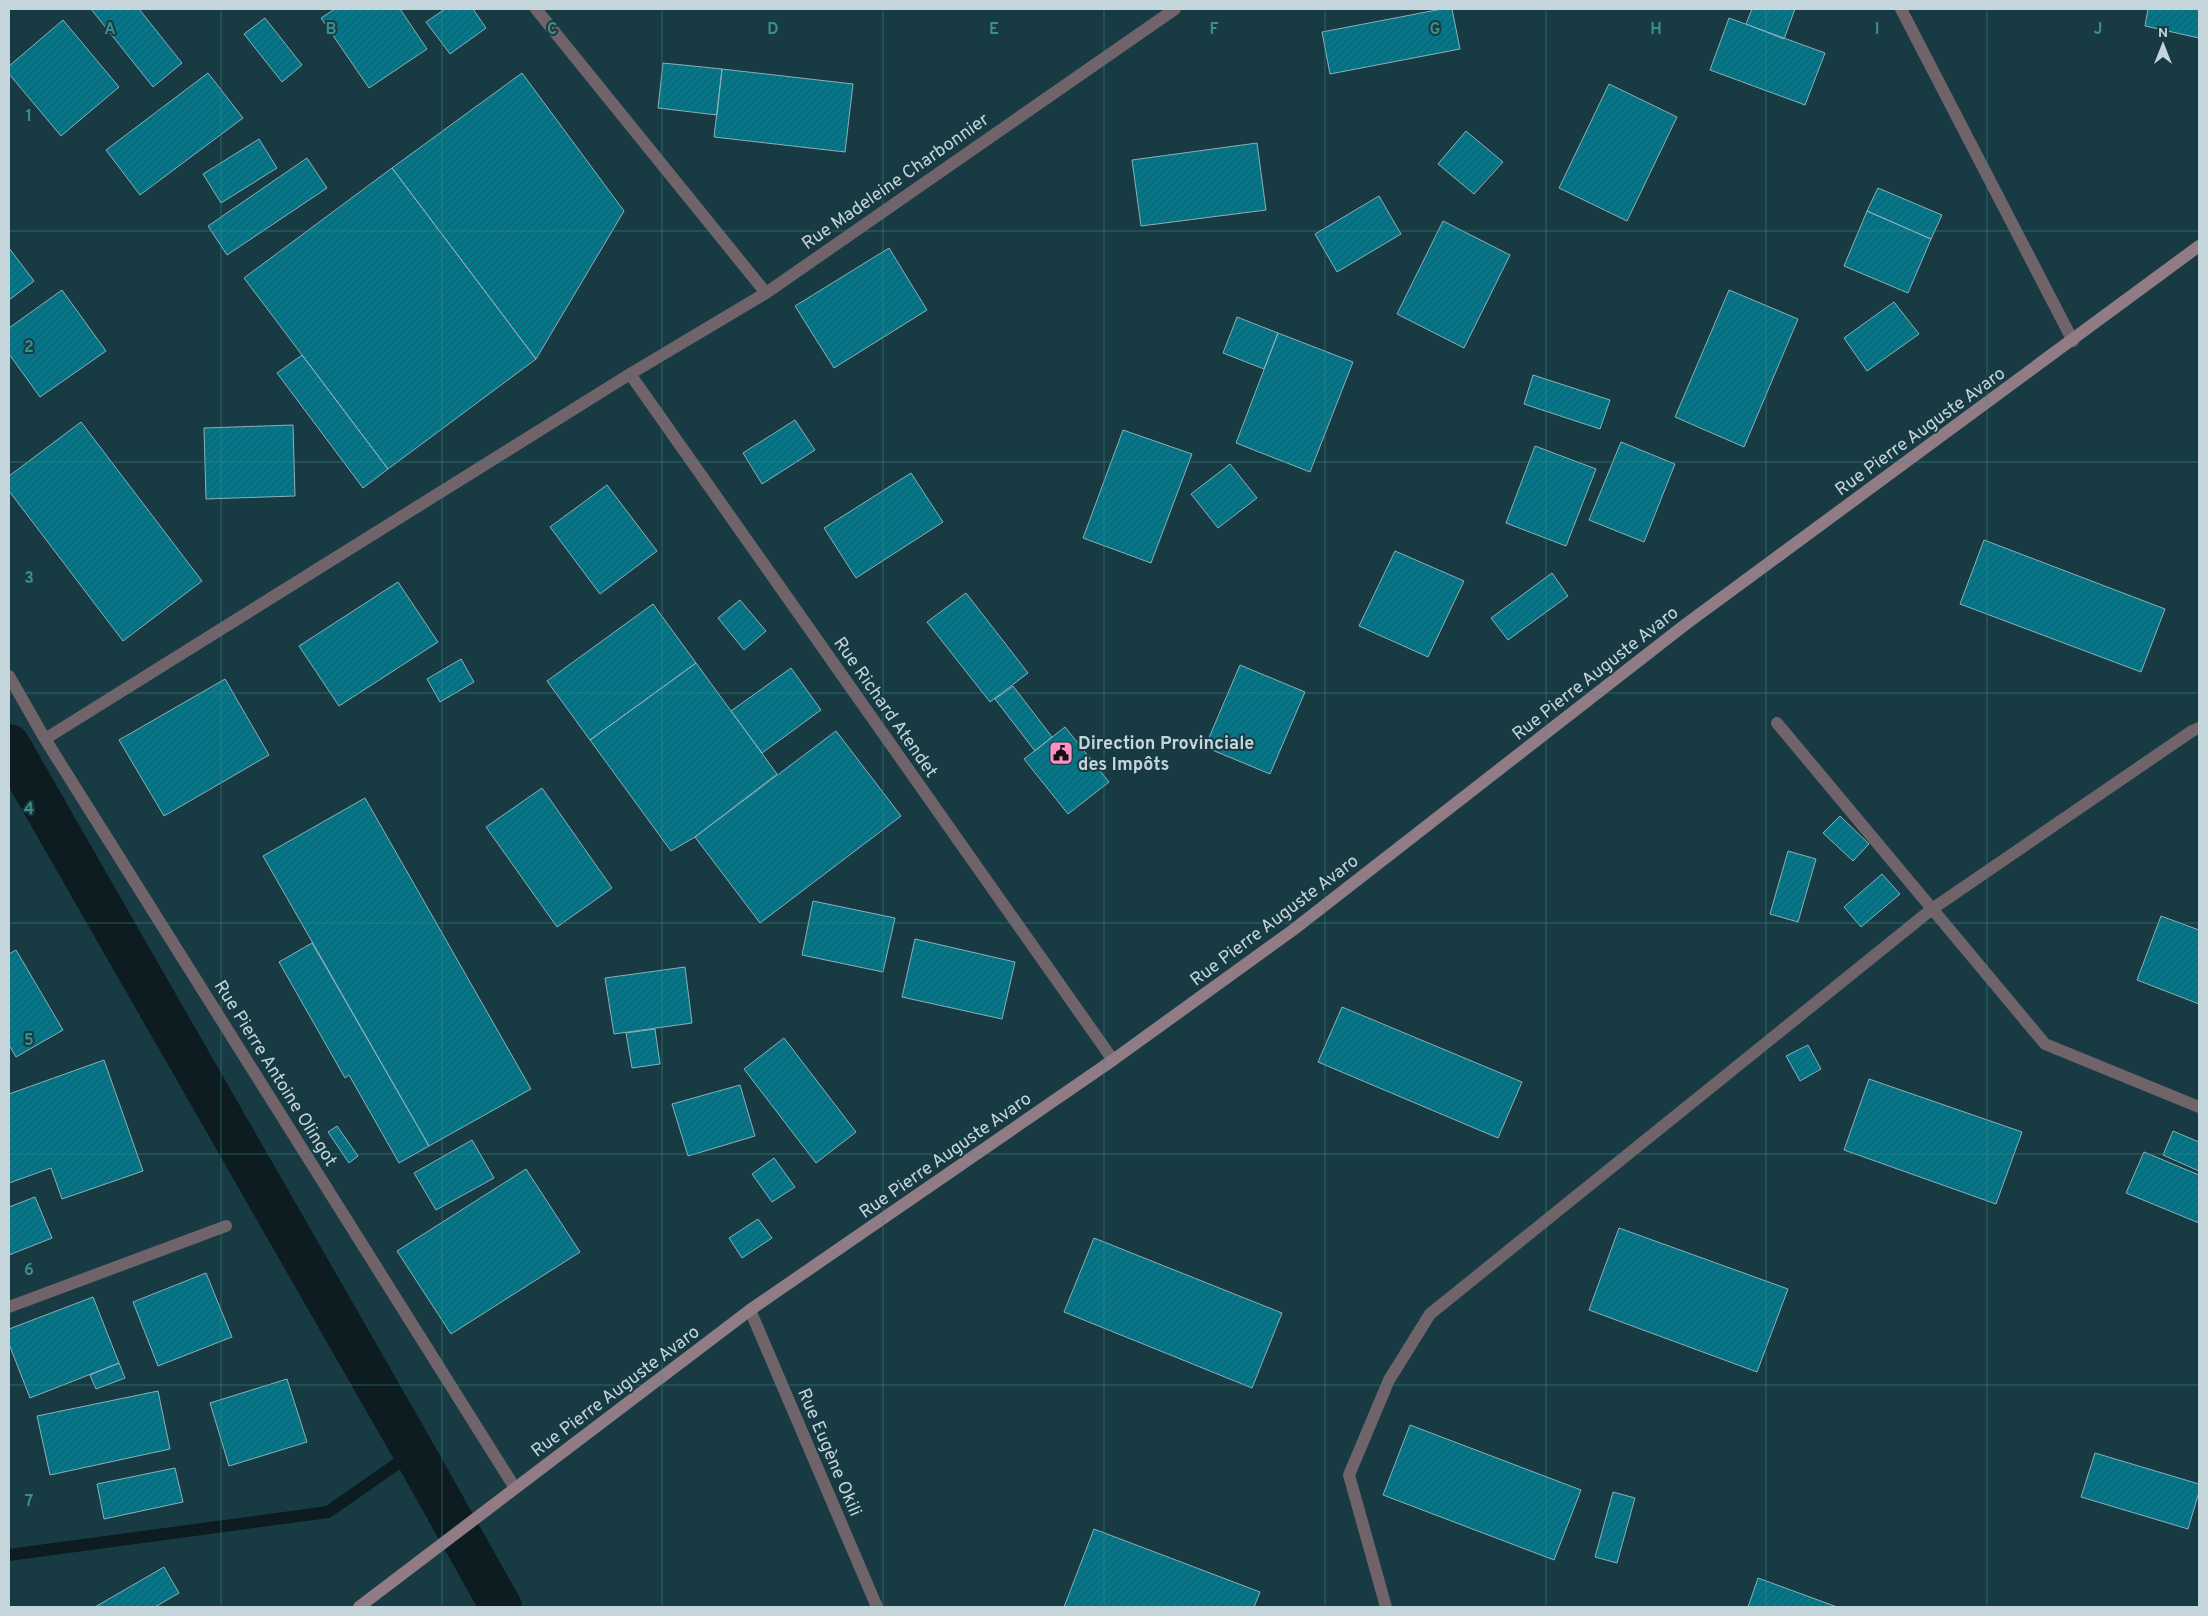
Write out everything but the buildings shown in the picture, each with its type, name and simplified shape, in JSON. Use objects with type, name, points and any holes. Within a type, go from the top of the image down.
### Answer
[{"type":"street","points":[[536,9],[766,292]]},
{"type":"street","name":"Rue Madeleine Charbonnier","points":[[46,739],[630,374],[766,292],[1175,9]]},
{"type":"street","points":[[1901,9],[2073,341]]},
{"type":"street","name":"Rue Pierre Auguste Avaro","points":[[359,1607],[750,1310],[1113,1060],[1292,930],[1686,624],[2073,341],[2199,246]]},
{"type":"street","name":"Rue Richard Atendet","points":[[630,374],[1113,1060]]},
{"type":"street","name":"Rue Pierre Antoine Olingot","points":[[9,676],[46,739],[516,1488]]},
{"type":"street","points":[[1777,723],[2045,1044],[2199,1106]]},
{"type":"street","points":[[1386,1607],[1349,1475],[1389,1380],[1430,1314],[1932,909],[2192,730],[2199,728]]},
{"type":"street","points":[[9,1307],[226,1226]]},
{"type":"street","name":"Rue Eugène Okili","points":[[750,1310],[877,1607]]},
{"type":"waterway","points":[[9,745],[501,1607]]},
{"type":"waterway","points":[[9,1555],[328,1512],[414,1452]]},
{"type":"place","name":"Direction Provinciale des Impôts","points":[[1061,753]]}]
